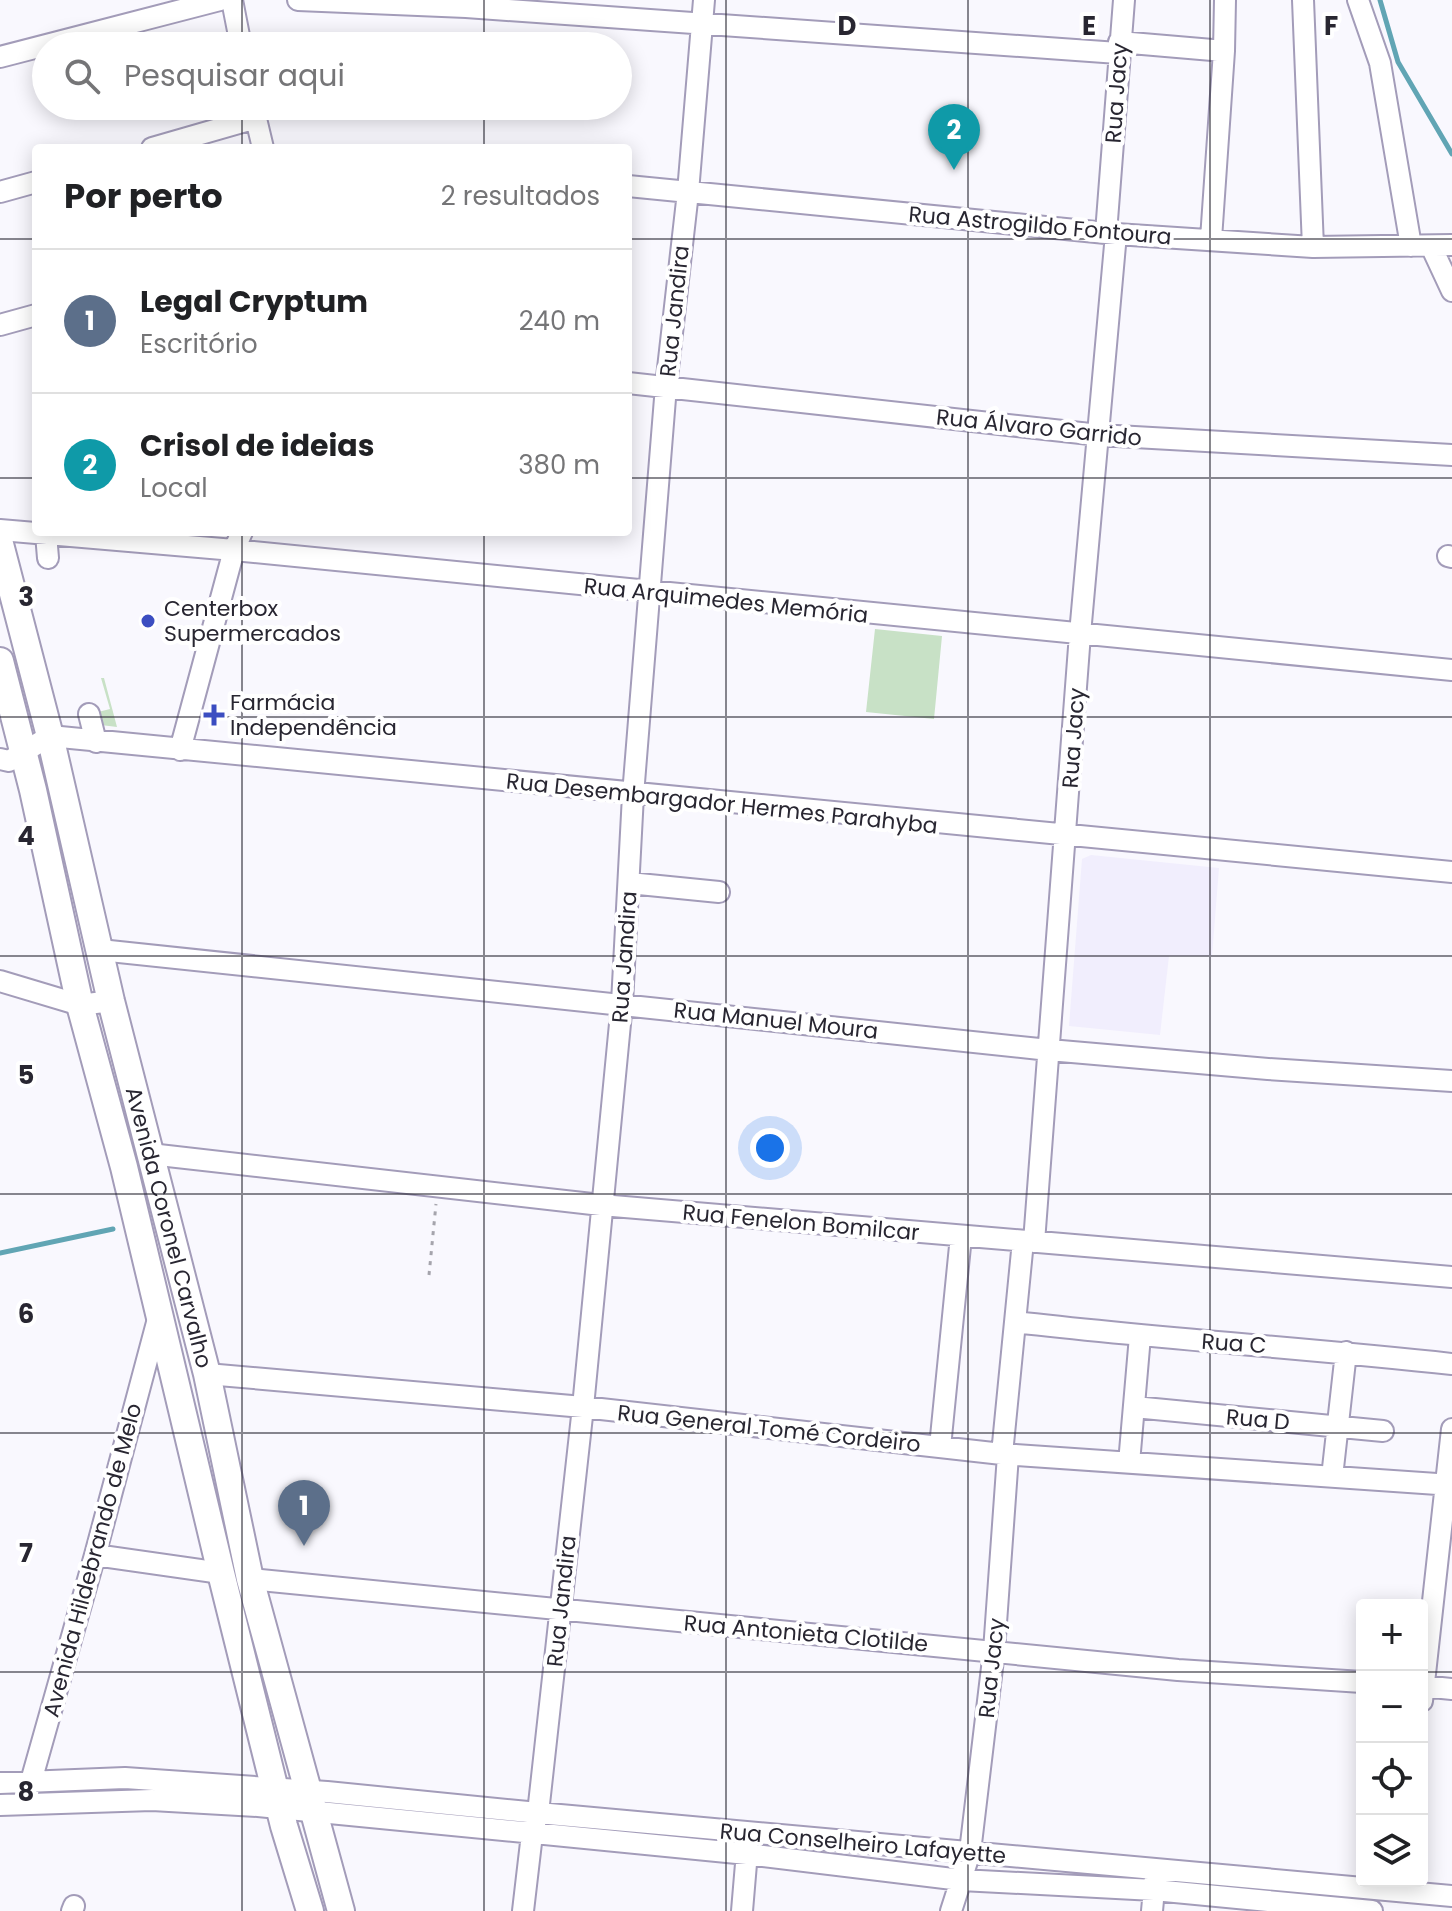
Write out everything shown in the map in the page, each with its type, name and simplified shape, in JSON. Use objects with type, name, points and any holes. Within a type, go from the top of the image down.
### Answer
[{"type":"main road","name":"Avenida Coronel Carvalho","points":[[0,544],[50,736],[111,1001],[207,1374],[250,1579],[341,1911]]},
{"type":"main road","name":"Avenida Coronel Carvalho","points":[[0,661],[12,755],[124,1167],[277,1798],[310,1911]]},
{"type":"street","points":[[96,32],[220,0]]},
{"type":"street","points":[[232,0],[238,32]]},
{"type":"street","points":[[298,0],[1224,51]]},
{"type":"street","name":"Rua Jandira","points":[[523,1911],[532,1834],[538,1813],[561,1610],[622,1003],[633,795],[666,386],[688,192],[704,0]]},
{"type":"street","name":"Rua Jacy","points":[[951,1911],[970,1852],[994,1651],[1015,1322],[1029,1242],[1049,1050],[1080,634],[1099,435],[1124,0]]},
{"type":"street","points":[[1211,239],[1225,0]]},
{"type":"street","points":[[1303,0],[1313,247]]},
{"type":"street","points":[[1358,0],[1380,63],[1432,246],[1452,291]]},
{"type":"street","points":[[0,57],[32,49]]},
{"type":"street","points":[[163,144],[231,120]]},
{"type":"street","points":[[256,120],[262,144]]},
{"type":"street","points":[[0,192],[32,183]]},
{"type":"street","name":"Rua Astrogildo Fontoura","points":[[632,186],[1111,234],[1313,247],[1432,246]]},
{"type":"street","points":[[0,325],[32,316]]},
{"type":"street","name":"Rua Álvaro Garrido","points":[[632,383],[1099,435],[1452,455]]},
{"type":"street","name":"Rua Arquimedes Memória","points":[[0,530],[32,533]]},
{"type":"street","points":[[46,536],[48,558]]},
{"type":"street","name":"Rua Arquimedes Memória","points":[[101,536],[238,541],[651,593],[1452,670]]},
{"type":"street","points":[[180,750],[238,541]]},
{"type":"street","points":[[89,714],[96,742]]},
{"type":"street","points":[[12,755],[50,736]]},
{"type":"street","name":"Rua Desembargador Hermes Parahyba","points":[[50,736],[633,795],[1452,872]]},
{"type":"street","points":[[629,883],[719,892]]},
{"type":"street","name":"Rua Manuel Moura","points":[[100,950],[1049,1050],[1452,1081]]},
{"type":"street","points":[[0,981],[80,1005],[111,1001]]},
{"type":"street","name":"Rua Fenelon Bomilcar","points":[[151,1159],[601,1205],[1452,1277]]},
{"type":"street","points":[[940,1447],[961,1236]]},
{"type":"street","name":"Avenida Hildebrando de Melo","points":[[24,1804],[159,1315]]},
{"type":"street","name":"Rua C","points":[[1015,1322],[1452,1364]]},
{"type":"street","points":[[1129,1463],[1140,1336]]},
{"type":"street","points":[[1332,1477],[1346,1352]]},
{"type":"street","name":"Rua General Tomé Cordeiro","points":[[207,1374],[583,1407],[1005,1454],[1449,1485]]},
{"type":"street","name":"Rua D","points":[[1134,1407],[1383,1431]]},
{"type":"street","points":[[1426,1671],[1449,1485],[1452,1429]]},
{"type":"street","points":[[95,1555],[221,1573]]},
{"type":"street","name":"Rua Antonieta Clotilde","points":[[250,1579],[1178,1670],[1356,1682]]},
{"type":"street","points":[[1428,1691],[1452,1689]]},
{"type":"street","points":[[0,1783],[125,1778],[277,1798]]},
{"type":"street","points":[[0,1805],[277,1798]]},
{"type":"street","name":"Rua Conselheiro Lafayette","points":[[277,1798],[409,1810],[538,1813],[970,1852],[1154,1880],[1362,1905],[1400,1887]]},
{"type":"street","name":"Rua Conselheiro Lafayette","points":[[409,1810],[532,1834],[747,1854],[961,1880],[1154,1880]]},
{"type":"street","points":[[742,1911],[748,1832]]},
{"type":"street","points":[[1152,1911],[1154,1880]]},
{"type":"street","name":"Rua Conselheiro Lafayette","points":[[1407,1887],[1452,1896]]},
{"type":"path","points":[[429,1275],[437,1187]]},
{"type":"shaded area","points":[[1091,855],[1219,868],[1212,956],[1169,956],[1160,1035],[1069,1026],[1082,859]]},
{"type":"green space","points":[[875,629],[942,636],[934,719],[866,712]]},
{"type":"green space","points":[[101,678],[104,678],[117,727],[101,725],[98,712],[110,709]]},
{"type":"waterway","points":[[1380,0],[1398,62],[1452,154]]},
{"type":"waterway","points":[[0,1253],[113,1229]]},
{"type":"place","name":"Crisol de ideias","points":[[954,170]]},
{"type":"place","name":"Centerbox Supermercados","points":[[148,621]]},
{"type":"place","name":"Farmácia Independência","points":[[214,715]]},
{"type":"place","name":"Legal Cryptum","points":[[304,1546]]}]
